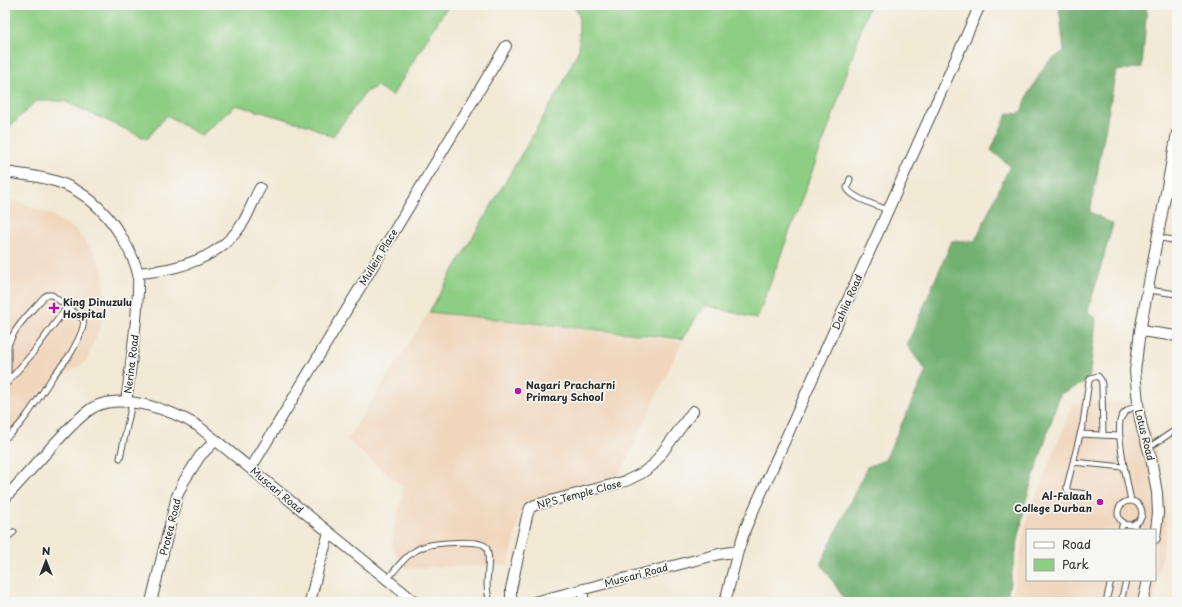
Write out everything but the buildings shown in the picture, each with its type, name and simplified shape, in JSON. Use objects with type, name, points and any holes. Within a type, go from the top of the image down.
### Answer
[{"type":"street","name":"Dahlia Road","points":[[725,602],[738,551],[746,527],[980,5]]},
{"type":"street","name":"Mullein Place","points":[[251,468],[506,46]]},
{"type":"street","name":"Lotus Road","points":[[1156,529],[1158,512],[1157,493],[1151,458],[1142,428],[1135,371],[1140,331],[1157,238],[1173,181],[1177,133]]},
{"type":"street","name":"Nerina Road","points":[[5,172],[39,177],[67,186],[87,198],[107,215],[118,231],[130,253],[138,273],[129,402],[110,403],[94,407],[74,424],[5,498]]},
{"type":"street","points":[[138,273],[161,271],[184,265],[199,260],[219,249],[243,222],[260,188]]},
{"type":"street","points":[[1140,331],[1177,336]]},
{"type":"street","name":"Muscari Road","points":[[129,402],[155,408],[182,417],[198,426],[415,602]]},
{"type":"street","name":"NPS Temple Close","points":[[511,602],[511,589],[530,508],[535,505],[626,481],[642,473],[653,465],[693,411]]},
{"type":"street","name":"Protea Road","points":[[151,602],[177,496],[184,481],[200,456],[216,440]]},
{"type":"street","points":[[310,602],[318,569],[330,533]]},
{"type":"street","name":"Muscari Road","points":[[534,602],[719,554],[738,551]]},
{"type":"street","points":[[1144,602],[1148,581]]},
{"type":"street","points":[[583,589],[583,602]]},
{"type":"lane","points":[[850,179],[847,188],[848,192],[888,210]]},
{"type":"lane","points":[[1157,238],[1177,241]]},
{"type":"lane","points":[[1148,290],[1177,294]]},
{"type":"lane","points":[[5,438],[12,433],[28,413],[71,353],[82,330],[84,321],[52,295],[47,295],[14,332],[8,346],[7,383]]},
{"type":"lane","points":[[7,383],[32,354],[66,306]]},
{"type":"lane","points":[[1087,494],[1069,492],[1067,490],[1067,486],[1080,434],[1089,381],[1091,378],[1098,376],[1102,385],[1103,435]]},
{"type":"lane","points":[[120,458],[129,402]]},
{"type":"lane","points":[[1131,501],[1124,467],[1119,426],[1122,416],[1138,404]]},
{"type":"lane","points":[[1148,448],[1177,429]]},
{"type":"lane","points":[[1080,434],[1120,436]]},
{"type":"lane","points":[[1073,462],[1124,467]]},
{"type":"lane","points":[[1131,501],[1137,503],[1142,510],[1140,519],[1135,523],[1129,524],[1124,522],[1118,515],[1122,504],[1131,501]]},
{"type":"lane","points":[[1121,529],[1124,522]]},
{"type":"lane","points":[[1135,523],[1135,529]]},
{"type":"lane","points":[[5,539],[14,532]]},
{"type":"lane","points":[[387,580],[414,551],[426,546],[470,542],[482,544],[486,548],[488,554],[487,585],[490,602]]},
{"type":"lane","points":[[1106,602],[1110,581]]},
{"type":"lane","points":[[1121,602],[1126,581]]},
{"type":"shaded area","name":"King Dinuzulu Hospital","points":[[5,200],[16,201],[50,214],[76,230],[94,252],[102,269],[105,290],[101,326],[86,361],[45,388],[5,441]]},
{"type":"shaded area","name":"Nagari Pracharni Primary School","points":[[429,312],[682,342],[619,476],[522,504],[509,565],[406,568],[391,546],[404,488],[347,440]]},
{"type":"shaded area","name":"Al-Falaah College Durban","points":[[1115,401],[1146,407],[1146,419],[1155,446],[1166,503],[1166,533],[1154,602],[1011,602],[1030,502],[1034,502],[1073,404]]},
{"type":"green space","points":[[5,5],[452,5],[445,10],[392,96],[377,86],[366,92],[332,137],[310,126],[236,105],[201,136],[167,115],[147,139],[64,101],[36,101],[5,131]]},
{"type":"green space","points":[[573,5],[869,5],[832,118],[757,319],[705,305],[682,339],[429,312],[562,85],[579,49],[579,14]]},
{"type":"green space","points":[[1059,5],[1147,5],[1142,67],[1116,71],[1090,212],[1113,224],[1088,311],[1096,320],[1089,381],[1060,394],[1026,500],[1006,602],[845,602],[821,563],[867,467],[885,460],[926,371],[907,345],[952,241],[975,241],[1010,166],[991,150],[1008,113],[1020,114],[1030,91],[1046,64],[1064,51]]},
{"type":"place","name":"King Dinuzulu Hospital","points":[[54,308]]},
{"type":"place","name":"Nagari Pracharni Primary School","points":[[518,391]]},
{"type":"place","name":"Al-Falaah College Durban","points":[[1100,502]]}]
